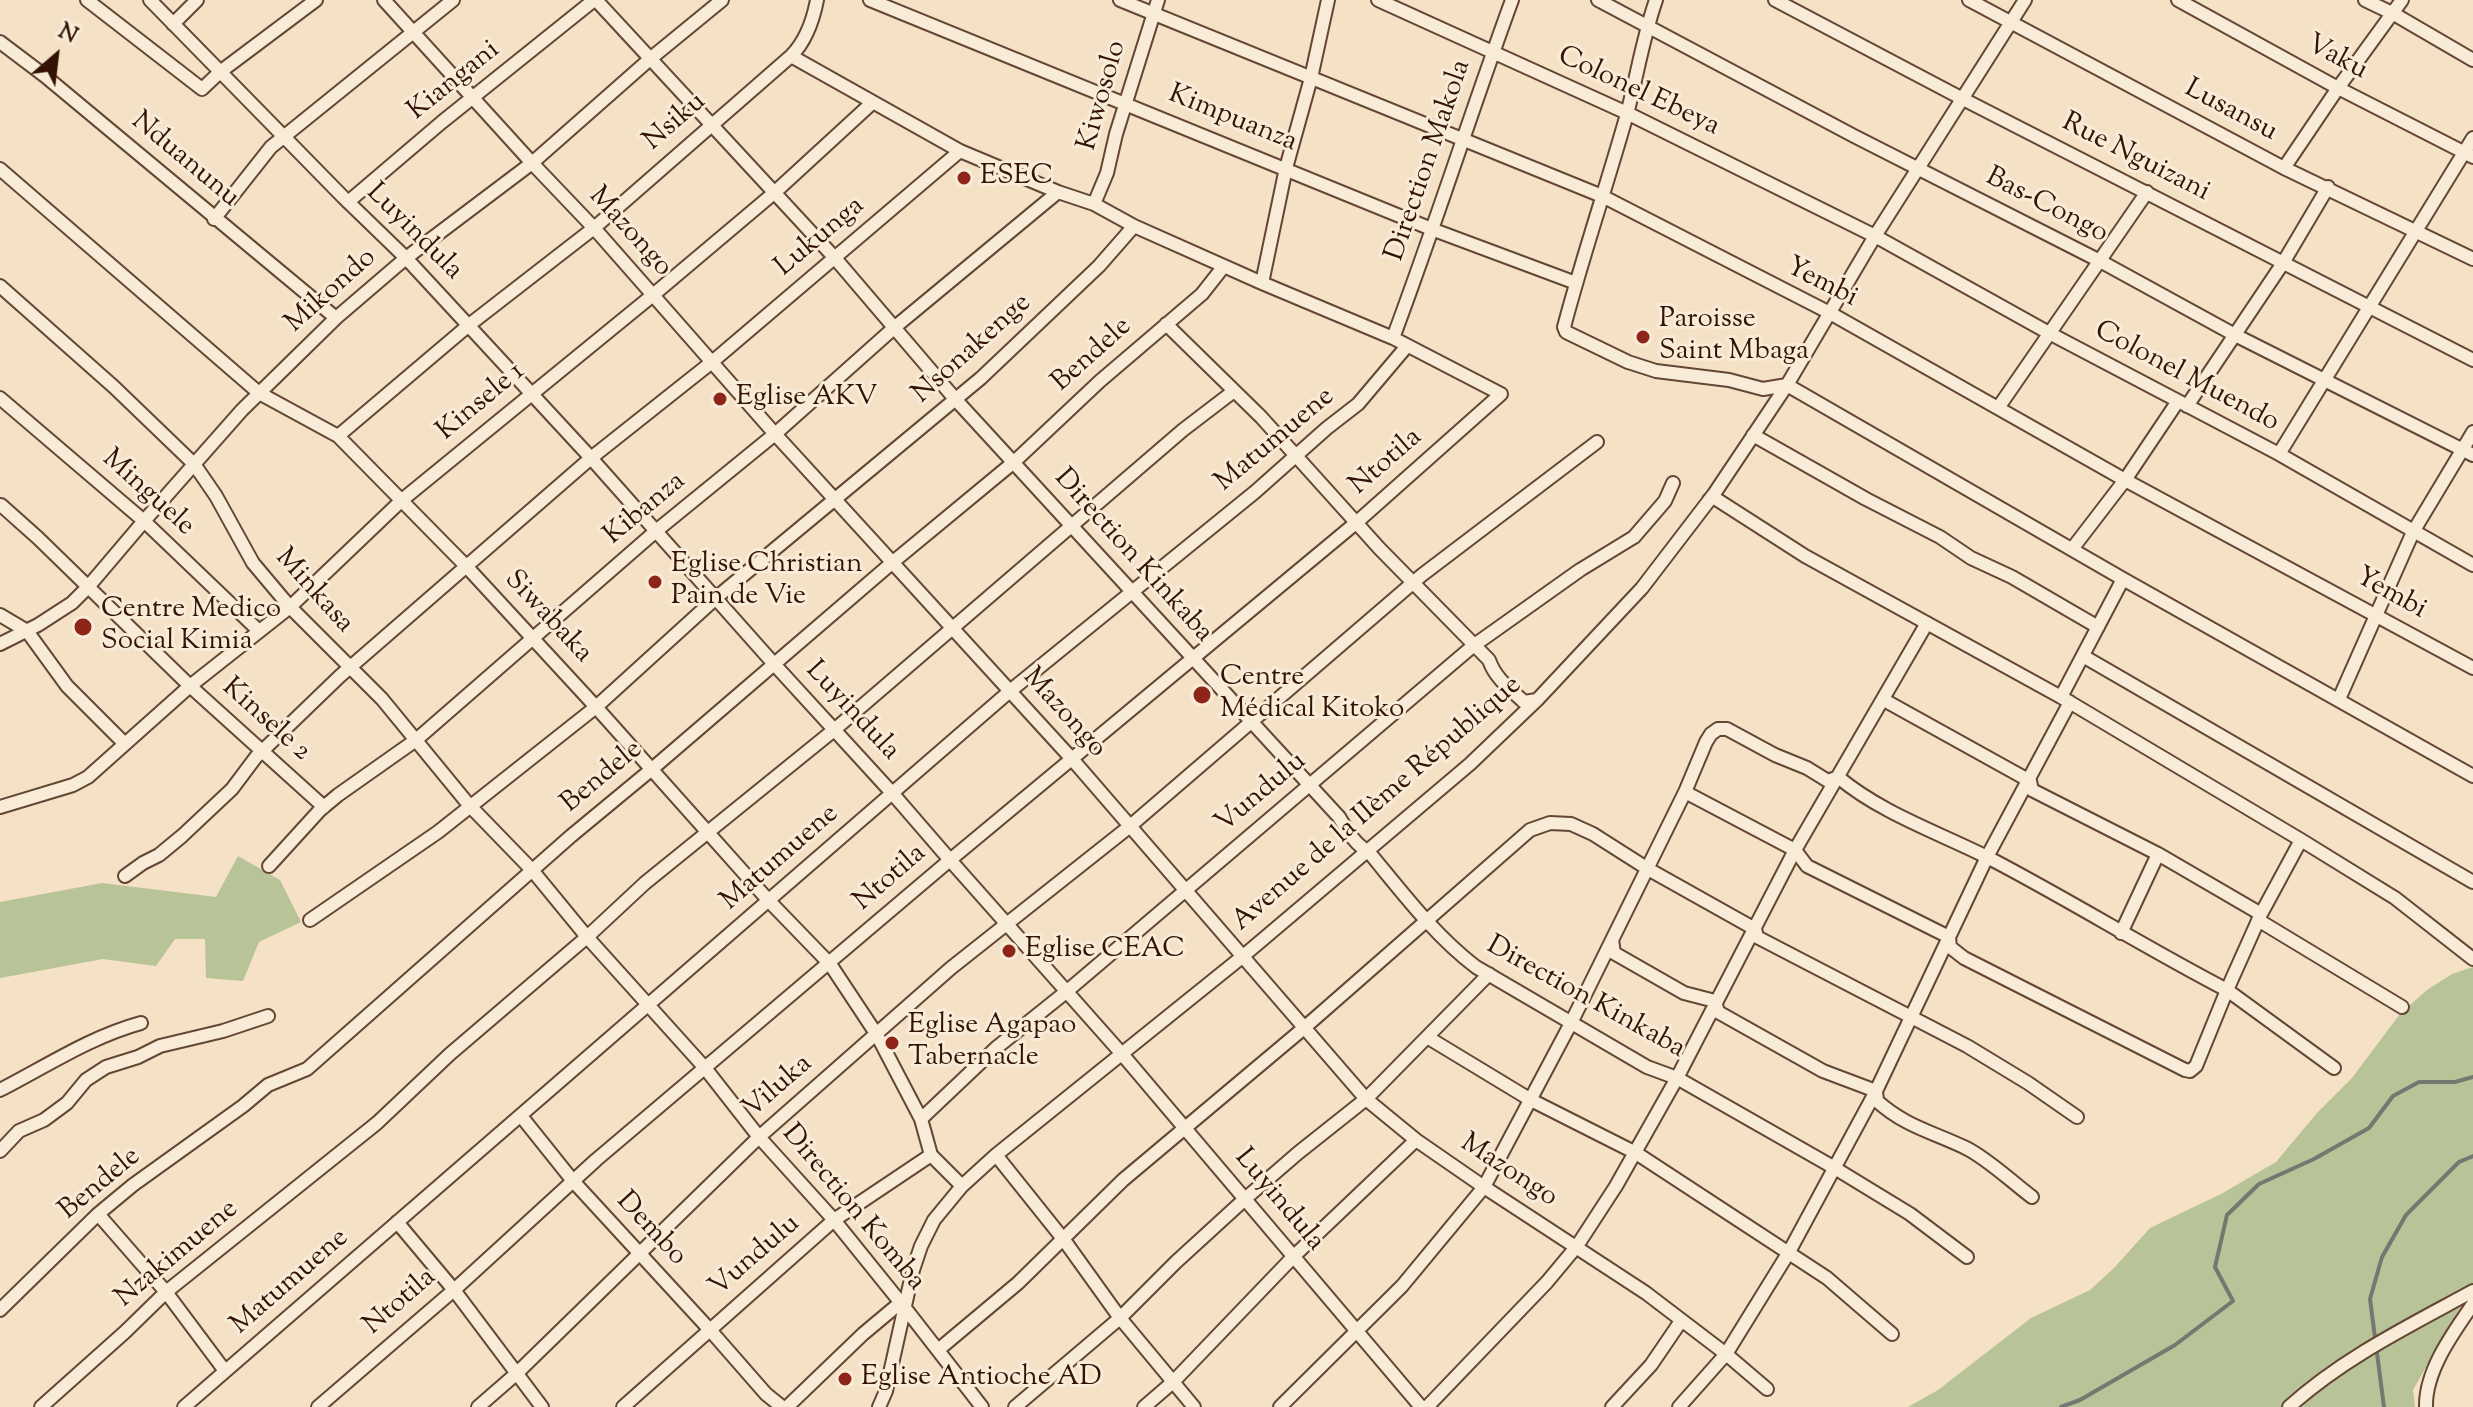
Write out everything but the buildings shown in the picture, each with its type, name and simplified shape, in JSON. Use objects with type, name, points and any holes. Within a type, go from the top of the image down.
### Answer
[{"type":"street","points":[[87,0],[199,89],[205,88],[220,72],[316,0]]},
{"type":"street","name":"Luyindula","points":[[150,0],[406,258],[532,392],[1122,1054],[1424,1407]]},
{"type":"street","points":[[173,24],[197,0]]},
{"type":"street","name":"Mazongo","points":[[384,0],[594,228],[775,434],[1072,759],[1366,1099],[1416,1140],[1646,1293],[1767,1389]]},
{"type":"street","points":[[214,219],[271,147],[453,0]]},
{"type":"street","name":"Direction Kinkaba","points":[[595,0],[834,257],[956,400],[1339,817],[1359,845],[1368,851],[1454,951],[1647,1067],[1677,1078],[1833,1167],[1910,1214],[1967,1257]]},
{"type":"street","name":"Kiangani","points":[[348,202],[595,0]]},
{"type":"street","name":"Mikondo","points":[[0,644],[72,603],[259,393],[336,318],[406,258],[532,163],[722,0]]},
{"type":"street","name":"Nsiku","points":[[338,436],[469,325],[594,228],[609,211],[791,56],[801,46],[814,16],[817,0]]},
{"type":"street","name":"Kimpuanza","points":[[870,0],[1434,230],[1576,283]]},
{"type":"street","name":"Yembi","points":[[1120,0],[1602,196],[1830,313],[2125,480],[2473,668]]},
{"type":"street","name":"Kiwosolo","points":[[1094,204],[1107,173],[1125,103],[1158,0]]},
{"type":"street","points":[[1262,283],[1286,168],[1311,78],[1328,0]]},
{"type":"street","name":"Colonel Ebeya","points":[[1378,0],[1627,113],[1875,236]]},
{"type":"street","name":"Direction Makola","points":[[1393,338],[1434,230],[1462,139],[1512,0]]},
{"type":"street","name":"Bas-Congo","points":[[1598,0],[2100,261],[2235,335],[2467,452]]},
{"type":"street","points":[[1656,0],[1598,218],[1564,327],[1566,332],[1628,362],[1656,371],[1729,380],[1763,389],[1787,385],[2473,776]]},
{"type":"street","name":"Rue Nguizani","points":[[1775,0],[2473,360]]},
{"type":"street","name":"Lusansu","points":[[1969,0],[2284,168],[2473,259]]},
{"type":"street","name":"Avenue de la IIème République","points":[[879,1407],[886,1391],[913,1270],[934,1220],[962,1186],[996,1155],[1242,957],[1470,764],[1537,700],[1642,588],[1681,540],[1787,385],[1875,236],[2025,0]]},
{"type":"street","name":"Vaku","points":[[2178,0],[2338,88],[2468,154]]},
{"type":"street","points":[[2365,0],[2473,60]]},
{"type":"street","points":[[2284,168],[2402,0]]},
{"type":"street","name":"Nduanunu","points":[[0,42],[336,318]]},
{"type":"street","points":[[791,56],[960,151],[1094,204],[1134,226],[1407,346]]},
{"type":"street","name":"Kinsele 1","points":[[0,807],[73,785],[88,777],[190,686],[290,607],[402,500],[774,193],[872,103]]},
{"type":"street","points":[[2279,454],[2416,230],[2468,154],[2473,138]]},
{"type":"street","name":"Lukunga","points":[[125,876],[182,836],[232,789],[262,751],[350,667],[466,566],[960,151]]},
{"type":"street","name":"Siwabaka","points":[[0,169],[259,393],[338,436],[466,566],[769,901],[830,964],[877,1035],[921,1119],[931,1155],[962,1186]]},
{"type":"street","points":[[2072,549],[2235,335],[2328,187]]},
{"type":"street","name":"Kibanza","points":[[269,866],[324,807],[416,740],[656,531],[775,434],[895,327],[1058,192]]},
{"type":"street","points":[[1998,408],[2147,192]]},
{"type":"street","name":"Nsonakenge","points":[[310,920],[438,832],[596,707],[717,597],[956,400],[1099,266],[1134,226]]},
{"type":"street","name":"Colonel Muendo","points":[[1875,236],[2049,333],[2279,454],[2473,565]]},
{"type":"street","name":"Bendele","points":[[0,1310],[98,1214],[133,1185],[268,1085],[307,1069],[532,870],[1014,462],[1100,381],[1202,294],[1224,266]]},
{"type":"street","name":"Minkasa","points":[[0,286],[114,387],[194,464],[216,496],[253,563],[290,607],[382,699],[469,805],[532,870],[587,937]]},
{"type":"street","points":[[1166,324],[1234,391],[1413,584],[1489,660],[1493,671],[1503,682],[1524,702],[1537,700]]},
{"type":"street","name":"Ntotila","points":[[318,1407],[454,1290],[573,1181],[950,860],[1357,522],[1501,394],[1407,346]]},
{"type":"street","name":"Matumuene","points":[[184,1407],[1010,691],[1297,457],[1358,404],[1407,346]]},
{"type":"street","points":[[954,628],[1183,430],[1234,391]]},
{"type":"street","name":"Minguele","points":[[0,398],[144,521],[259,631]]},
{"type":"street","points":[[2339,699],[2413,532],[2467,452],[2473,432]]},
{"type":"street","points":[[1753,435],[2098,627]]},
{"type":"street","name":"Viluka","points":[[478,1407],[516,1374],[759,1137],[951,968],[1129,827],[1413,584],[1597,442]]},
{"type":"street","name":"Vundulu","points":[[921,1119],[996,1048],[1473,646],[1580,570],[1634,537],[1665,501],[1673,483]]},
{"type":"street","points":[[1709,500],[1713,497],[1805,556],[2066,700],[2301,840],[2395,898],[2473,959]]},
{"type":"street","name":"Kinsele 2","points":[[1,505],[190,686],[324,807]]},
{"type":"street","points":[[1679,1407],[1726,1354],[1789,1252],[1876,1091],[1987,857],[2030,781],[2083,656],[2123,579]]},
{"type":"street","points":[[0,615],[27,631],[67,686],[125,744]]},
{"type":"street","points":[[1424,1407],[1547,1282],[1577,1246],[1636,1153],[1795,850],[1927,623]]},
{"type":"street","name":"Nzakimuene","points":[[41,1407],[166,1292],[377,1123],[450,1054],[645,883],[954,628]]},
{"type":"street","points":[[2083,656],[2473,882]]},
{"type":"street","points":[[1884,700],[2030,781],[2032,790],[2158,854],[2402,1007]]},
{"type":"street","points":[[1280,1407],[1412,1275],[1484,1187],[1571,1023],[1711,734],[1718,729],[1727,729],[1828,781],[1838,777]]},
{"type":"street","points":[[1838,777],[1857,793],[1987,857],[2227,990],[2334,1068]]},
{"type":"street","points":[[1685,792],[1795,850],[1807,866],[1949,937]]},
{"type":"street","points":[[938,1350],[1018,1283],[1123,1180],[1304,1028],[1530,830],[1550,823],[1571,824],[1593,834],[1755,929],[1757,937],[1911,1016],[2016,1075],[2077,1117]]},
{"type":"street","points":[[1949,937],[1950,947],[1964,958],[2190,1071],[2196,1066],[2260,917],[2301,840]]},
{"type":"street","points":[[2121,933],[2158,854]]},
{"type":"street","name":"Direction Komba","points":[[587,937],[705,1068],[759,1137],[905,1302],[982,1407]]},
{"type":"street","points":[[1612,940],[1614,953],[1684,993],[1715,1001]]},
{"type":"street","points":[[1015,1407],[1120,1318],[1246,1198],[1366,1099],[1489,974]]},
{"type":"street","points":[[1715,1001],[1718,1012],[1735,1022],[1823,1071],[1876,1091]]},
{"type":"street","points":[[0,1151],[19,1131],[44,1120],[67,1103],[86,1080],[106,1067],[160,1046],[223,1031],[268,1016]]},
{"type":"street","points":[[0,1090],[80,1046],[141,1023]]},
{"type":"street","points":[[1427,1037],[1531,1100],[1636,1153],[1789,1252],[1861,1304],[1892,1334]]},
{"type":"street","points":[[1876,1091],[1877,1101],[1888,1110],[1914,1127],[1968,1149],[2032,1197]]},
{"type":"street","name":"Dembo","points":[[521,1116],[573,1181],[766,1394],[784,1407]]},
{"type":"street","points":[[1144,1407],[1173,1382],[1294,1256],[1416,1140]]},
{"type":"street","name":"Vundulu","points":[[623,1407],[834,1220],[931,1155]]},
{"type":"street","points":[[996,1155],[1064,1240],[1120,1318],[1194,1407]]},
{"type":"street","points":[[98,1214],[166,1292],[225,1371]]},
{"type":"street","points":[[397,1222],[454,1290],[542,1407]]},
{"type":"street","points":[[2289,1407],[2317,1382],[2354,1358],[2473,1291]]},
{"type":"street","points":[[784,1407],[863,1334],[905,1302]]},
{"type":"street","points":[[2426,1407],[2432,1374],[2473,1304]]},
{"type":"street","points":[[1612,1407],[1651,1365],[1681,1321]]},
{"type":"green space","points":[[238,856],[280,880],[301,922],[259,942],[243,981],[206,978],[205,939],[175,939],[156,966],[103,959],[0,978],[0,902],[102,883],[216,897]]},
{"type":"green space","points":[[2473,967],[2473,1285],[2413,1390],[2415,1407],[1908,1407],[1938,1390],[2031,1318],[2090,1290],[2150,1228],[2221,1194],[2276,1162],[2317,1113],[2352,1078],[2400,1014],[2427,990],[2452,974]]},
{"type":"waterway","points":[[2061,1407],[2080,1400],[2175,1345],[2233,1301],[2215,1267],[2227,1215],[2259,1184],[2314,1159],[2369,1128],[2393,1096],[2419,1082],[2455,1082],[2473,1077]]},
{"type":"waterway","points":[[2384,1407],[2370,1299],[2382,1257],[2406,1215],[2459,1162],[2473,1156]]},
{"type":"place","name":"ESEC","points":[[964,178]]},
{"type":"place","name":"Paroisse Saint Mbaga","points":[[1643,337]]},
{"type":"place","name":"Eglise AKV","points":[[720,399]]},
{"type":"place","name":"Eglise Christian Pain de Vie","points":[[655,582]]},
{"type":"place","name":"Centre Medico Social Kimia","points":[[83,627]]},
{"type":"place","name":"Centre Médical Kitoko","points":[[1202,695]]},
{"type":"place","name":"Eglise CEAC","points":[[1009,951]]},
{"type":"place","name":"Eglise Agapao Tabernacle","points":[[892,1043]]},
{"type":"place","name":"Eglise Antioche AD","points":[[845,1379]]}]
